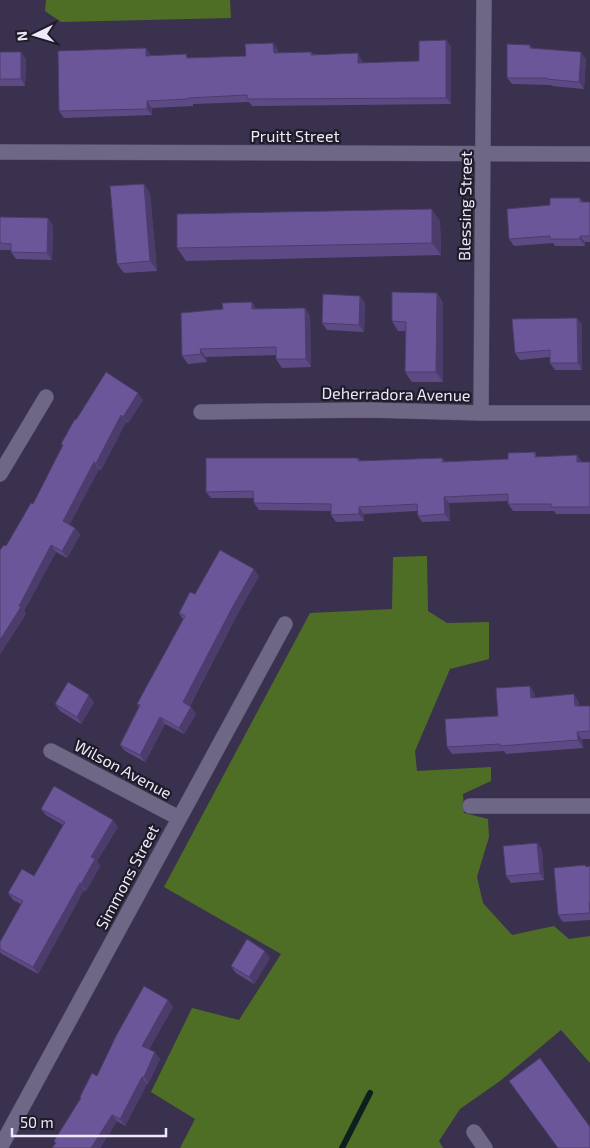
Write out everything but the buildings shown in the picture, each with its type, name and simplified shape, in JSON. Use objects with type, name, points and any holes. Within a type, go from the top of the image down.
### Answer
[{"type":"street","name":"Blessing Street","points":[[480,413],[484,0]]},
{"type":"street","name":"Pruitt Street","points":[[0,152],[590,154]]},
{"type":"street","points":[[0,474],[46,397]]},
{"type":"street","name":"Deherradora Avenue","points":[[201,412],[369,410],[590,413]]},
{"type":"street","name":"Simmons Street","points":[[0,1148],[285,624]]},
{"type":"street","name":"Wilson Avenue","points":[[51,751],[179,818]]},
{"type":"street","points":[[470,806],[590,806]]},
{"type":"street","points":[[474,1132],[485,1148]]},
{"type":"green space","points":[[46,0],[230,0],[231,18],[61,22],[45,11]]},
{"type":"green space","points":[[427,556],[428,611],[447,623],[489,622],[489,659],[450,669],[415,751],[417,771],[491,767],[491,781],[463,794],[464,813],[488,819],[489,837],[477,877],[483,903],[512,935],[554,926],[569,939],[590,936],[590,1063],[561,1030],[500,1081],[460,1109],[439,1141],[443,1148],[180,1148],[195,1119],[151,1092],[192,1008],[239,1020],[281,954],[164,887],[310,613],[392,609],[393,557]]},
{"type":"waterway","points":[[342,1148],[370,1093]]}]
